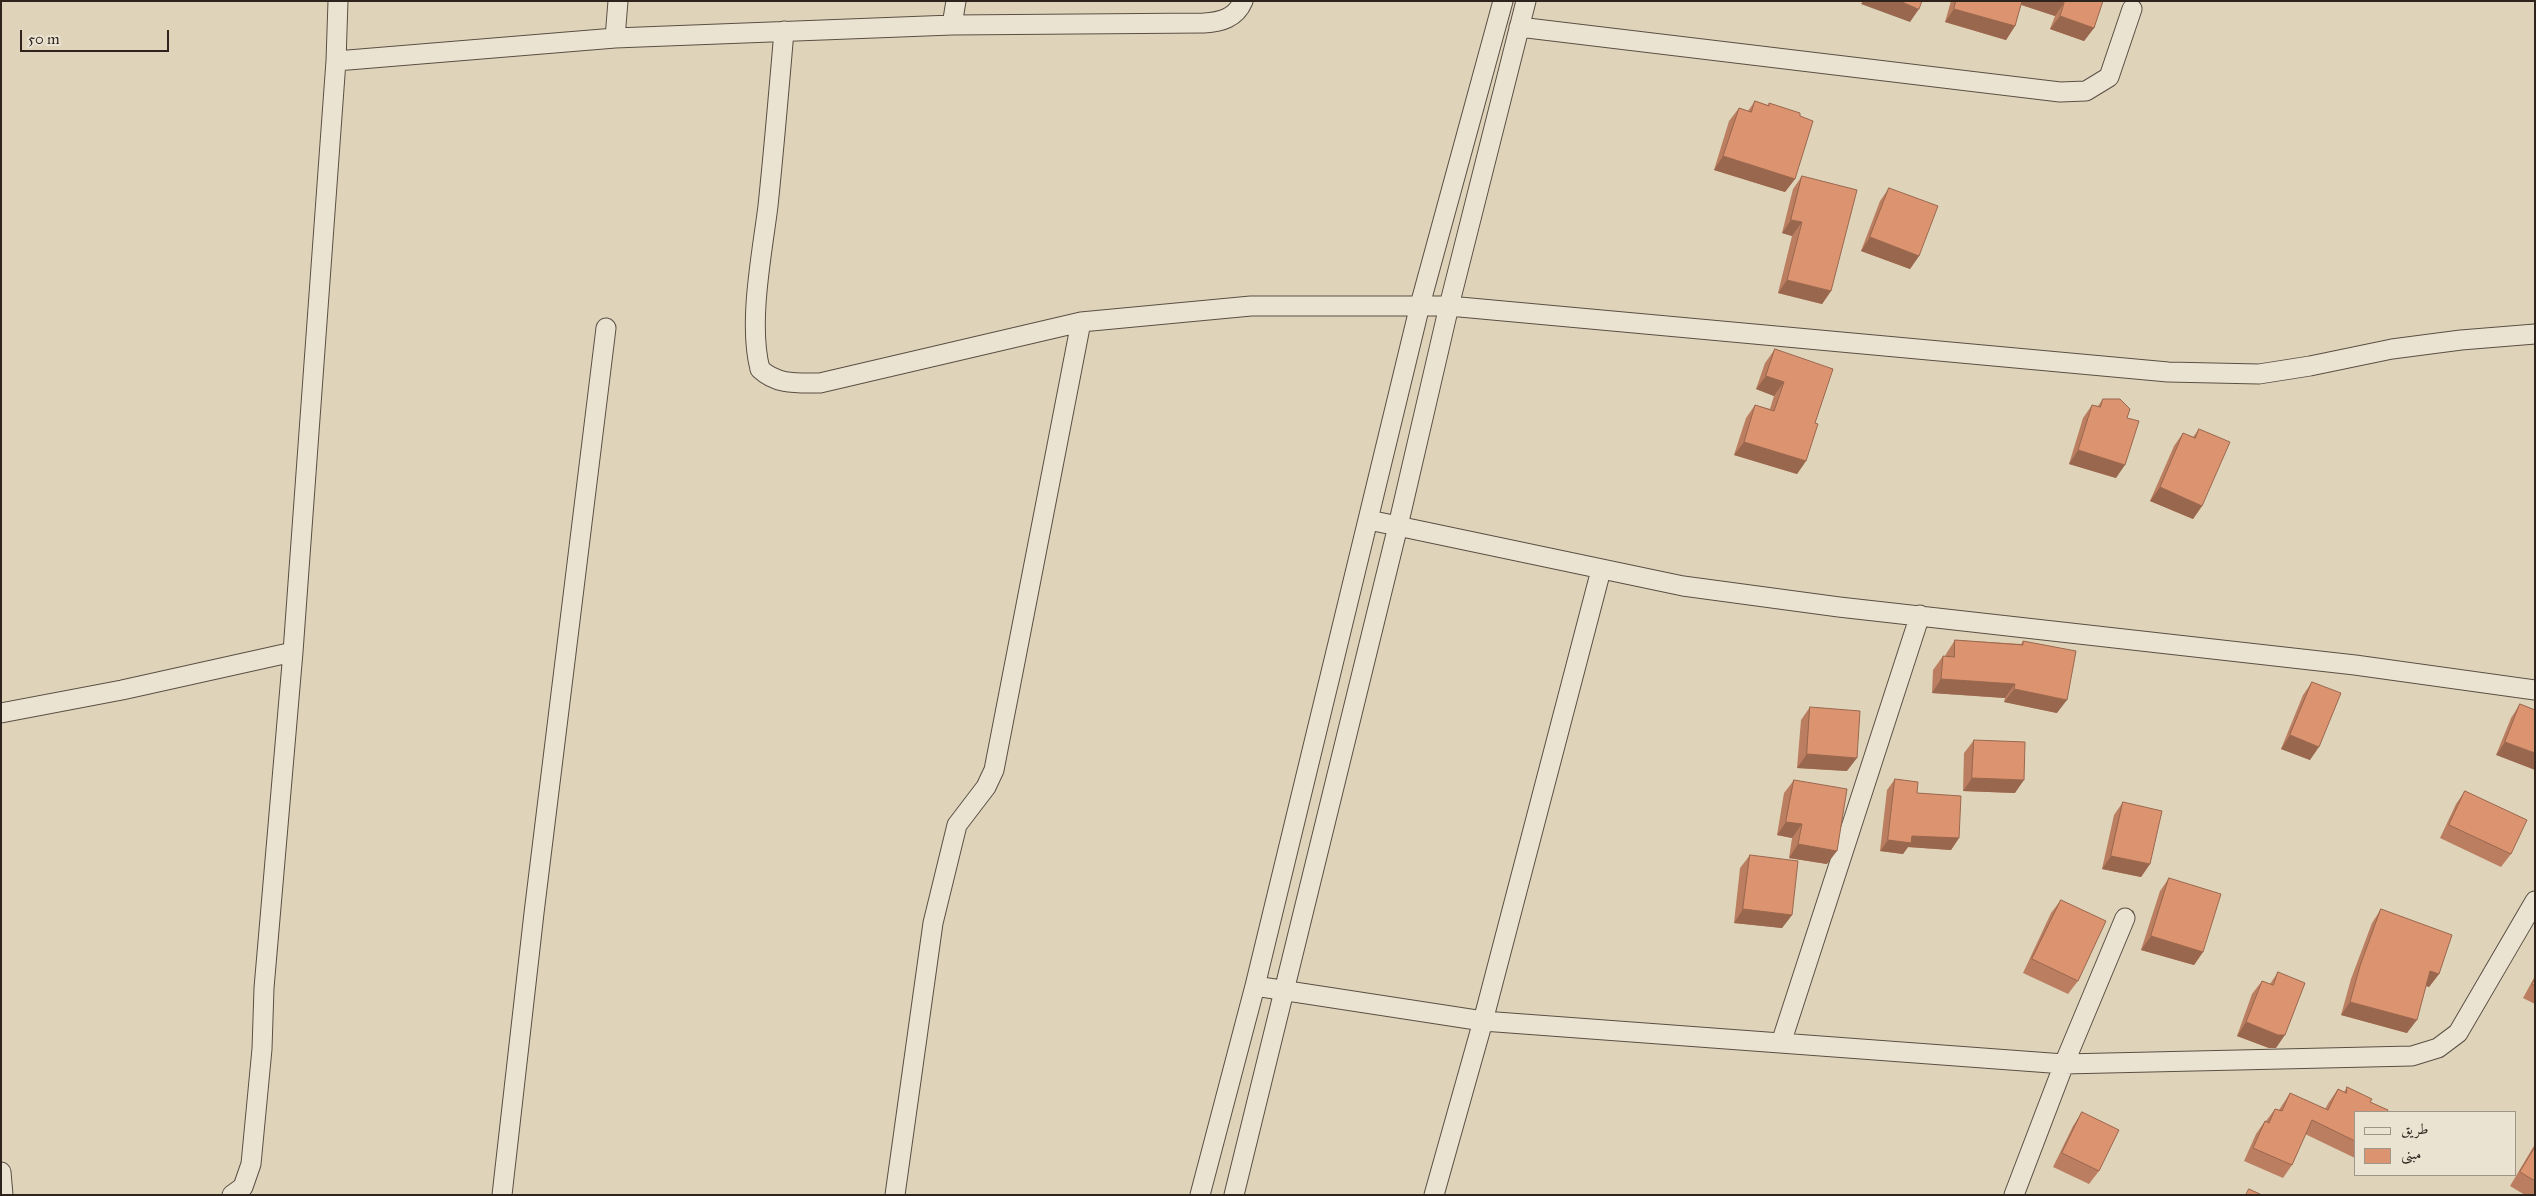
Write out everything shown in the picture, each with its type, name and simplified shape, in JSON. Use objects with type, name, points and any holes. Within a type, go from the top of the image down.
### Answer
[{"type":"street","points":[[232,1195],[242,1188],[251,1164],[293,652],[336,61],[338,1]]},
{"type":"street","points":[[615,38],[618,1]]},
{"type":"street","points":[[952,25],[956,1]]},
{"type":"street","points":[[336,61],[615,38],[952,25],[1218,22],[1237,12],[1243,1]]},
{"type":"street","points":[[1200,1195],[1255,986],[1420,304],[1503,1]]},
{"type":"street","points":[[1234,1195],[1398,526],[1449,306],[1526,1]]},
{"type":"street","points":[[1520,27],[2060,92],[2086,92],[2109,77],[2132,9]]},
{"type":"street","points":[[784,31],[773,157],[758,286],[756,336],[760,369],[769,378],[788,384],[820,383],[1081,322],[1251,306],[1420,304],[2168,372],[2259,374],[2310,366],[2392,348],[2535,334]]},
{"type":"street","points":[[895,1195],[933,923],[957,824],[986,787],[994,770],[1081,322]]},
{"type":"street","points":[[502,1195],[535,903],[606,328]]},
{"type":"street","points":[[1369,520],[1683,586],[2355,665],[2535,690]]},
{"type":"street","points":[[1434,1195],[1483,1021],[1601,570]]},
{"type":"street","points":[[1781,1043],[1920,615]]},
{"type":"street","points":[[1,713],[122,690],[293,652]]},
{"type":"street","points":[[1255,986],[1483,1021],[2064,1064],[2412,1056],[2438,1048],[2458,1033],[2535,901]]},
{"type":"street","points":[[2014,1195],[2064,1064],[2125,918]]},
{"type":"street","points":[[1,1172],[2,1195]]},
{"type":"building","points":[[1900,1],[1922,1],[1919,9]]},
{"type":"building","points":[[1956,1],[2022,1],[2015,26],[1954,9]]},
{"type":"building","points":[[2060,1],[2103,1],[2094,28],[2060,16],[2064,3]]},
{"type":"building","points":[[1755,101],[1769,106],[1769,103],[1800,113],[1800,116],[1813,121],[1795,179],[1723,156],[1739,108],[1751,112]]},
{"type":"building","points":[[1802,176],[1857,190],[1831,291],[1787,280],[1802,222],[1791,220]]},
{"type":"building","points":[[1889,188],[1938,206],[1919,256],[1870,237]]},
{"type":"building","points":[[1775,349],[1833,369],[1815,423],[1818,424],[1806,461],[1744,442],[1755,405],[1774,411],[1784,382],[1766,376]]},
{"type":"building","points":[[2103,399],[2120,399],[2130,409],[2127,418],[2139,421],[2125,465],[2078,450],[2092,405],[2100,407]]},
{"type":"building","points":[[2199,429],[2230,442],[2202,506],[2160,487],[2183,433],[2195,438]]},
{"type":"building","points":[[1955,640],[2023,645],[2023,641],[2076,651],[2067,700],[2014,689],[2015,684],[1941,679],[1943,656],[1954,657]]},
{"type":"building","points":[[2312,682],[2341,693],[2319,747],[2290,735]]},
{"type":"building","points":[[2520,704],[2535,710],[2535,753],[2505,742]]},
{"type":"building","points":[[1810,707],[1860,711],[1857,758],[1807,754]]},
{"type":"building","points":[[1974,740],[2025,742],[2024,780],[1972,778]]},
{"type":"building","points":[[1895,779],[1918,782],[1917,793],[1961,796],[1959,838],[1912,836],[1911,843],[1888,840]]},
{"type":"building","points":[[1794,780],[1847,789],[1837,851],[1798,844],[1802,824],[1786,822]]},
{"type":"building","points":[[2465,791],[2527,820],[2511,854],[2449,825]]},
{"type":"building","points":[[2123,802],[2162,811],[2150,864],[2111,856]]},
{"type":"building","points":[[1750,855],[1798,861],[1792,915],[1743,909]]},
{"type":"building","points":[[2169,878],[2221,894],[2203,952],[2151,936]]},
{"type":"building","points":[[2061,900],[2106,921],[2078,981],[2032,959]]},
{"type":"building","points":[[2381,909],[2452,935],[2439,974],[2430,971],[2417,1020],[2350,1002],[2360,966]]},
{"type":"building","points":[[2278,972],[2305,983],[2285,1035],[2278,1035],[2246,1022],[2262,981],[2273,985]]},
{"type":"building","points":[[2347,1087],[2372,1099],[2370,1102],[2388,1110],[2354,1111],[2354,1141],[2312,1120],[2292,1165],[2253,1148],[2265,1121],[2269,1123],[2275,1109],[2282,1111],[2290,1093],[2328,1110],[2338,1089],[2346,1093]]},
{"type":"building","points":[[2082,1112],[2119,1130],[2099,1171],[2062,1153]]},
{"type":"building","points":[[2535,1147],[2535,1181],[2520,1172]]},
{"type":"building","points":[[2249,1189],[2262,1195],[2246,1195]]}]
